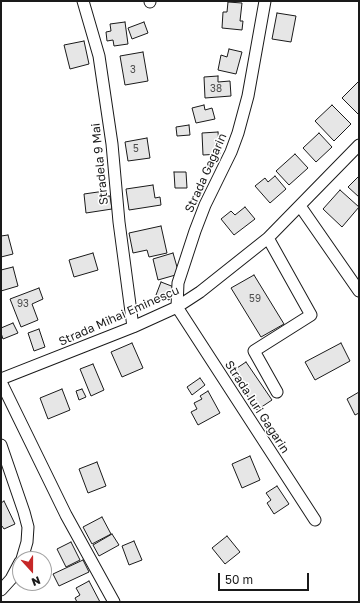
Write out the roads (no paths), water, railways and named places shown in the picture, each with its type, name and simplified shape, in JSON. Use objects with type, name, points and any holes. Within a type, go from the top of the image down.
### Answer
[{"type":"street","name":"Stradela 9 Mai","points":[[83,1],[99,56],[112,144],[119,222],[133,327]]},
{"type":"street","name":"Strada Gagarin","points":[[177,307],[178,283],[195,231],[205,205],[231,152],[238,133],[248,96],[265,1]]},
{"type":"street","name":"Strada Mihai Eminescu","points":[[1,379],[133,327],[177,307],[200,292],[268,238],[359,145]]},
{"type":"street","points":[[300,206],[359,291]]},
{"type":"street","points":[[268,238],[311,315],[254,351],[277,392]]},
{"type":"street","name":"Strada Iuri Gagarin","points":[[177,307],[315,520]]},
{"type":"street","points":[[1,382],[66,515],[114,602]]},
{"type":"street","points":[[1,445],[28,527],[27,542],[24,551]]},
{"type":"street","points":[[1,590],[12,577]]}]
